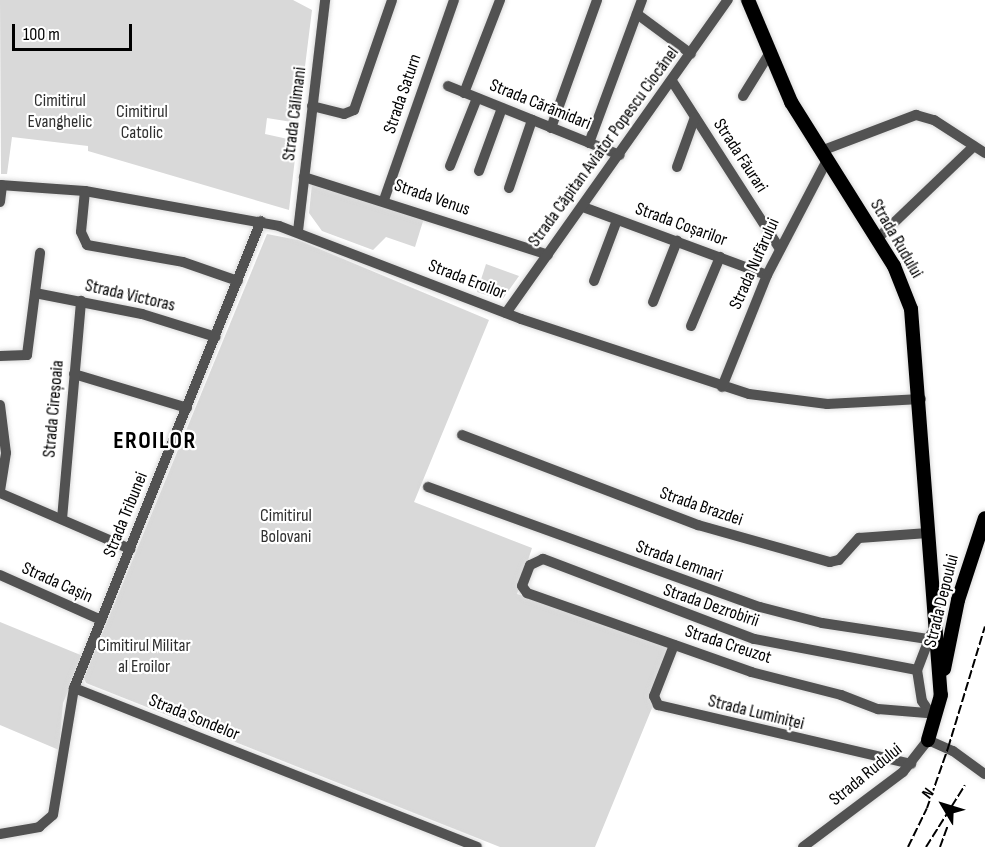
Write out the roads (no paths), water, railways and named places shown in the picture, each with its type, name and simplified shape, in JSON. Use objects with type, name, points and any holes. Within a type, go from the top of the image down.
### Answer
[{"type":"main road","name":"Strada Rudului","points":[[748,0],[791,102],[877,239],[909,299],[921,399],[933,593],[931,634],[941,695],[932,715],[928,740]]},
{"type":"main road","name":"Strada Depoului","points":[[941,695],[958,600],[985,518]]},
{"type":"main road","points":[[933,593],[958,600]]},
{"type":"street","name":"Strada Călimani","points":[[298,231],[325,0]]},
{"type":"street","points":[[312,106],[344,114],[354,110],[392,0]]},
{"type":"street","name":"Strada Saturn","points":[[384,200],[454,0]]},
{"type":"street","points":[[464,93],[500,0]]},
{"type":"street","points":[[551,128],[597,0]]},
{"type":"street","points":[[589,143],[642,0]]},
{"type":"street","name":"Strada Căpitan Aviator Popescu Ciocănel","points":[[506,313],[728,0]]},
{"type":"street","points":[[637,14],[691,54]]},
{"type":"street","points":[[743,96],[769,54]]},
{"type":"street","name":"Strada Făurari","points":[[672,81],[780,249]]},
{"type":"street","name":"Strada Cărămidari","points":[[448,86],[620,155]]},
{"type":"street","points":[[450,166],[477,98]]},
{"type":"street","points":[[479,171],[502,108]]},
{"type":"street","points":[[824,155],[916,115],[934,120],[985,153]]},
{"type":"street","points":[[677,167],[695,117]]},
{"type":"street","points":[[509,188],[532,120]]},
{"type":"street","points":[[877,239],[974,146]]},
{"type":"street","name":"Strada Nufărului","points":[[722,387],[767,275],[824,155]]},
{"type":"street","name":"Strada Venus","points":[[304,177],[384,200],[548,255]]},
{"type":"street","points":[[0,202],[1,185]]},
{"type":"street","name":"Strada Eroilor","points":[[1,185],[85,191],[261,221],[298,231],[506,313],[722,387],[797,402],[867,404],[921,399]]},
{"type":"street","points":[[85,191],[81,232],[87,245],[183,262],[238,281]]},
{"type":"street","name":"Strada Coșarilor","points":[[583,207],[767,275]]},
{"type":"street","points":[[594,280],[617,220]]},
{"type":"street","name":"Strada Tribunei","points":[[74,688],[261,221]]},
{"type":"street","points":[[653,302],[677,241]]},
{"type":"street","points":[[0,356],[27,355],[40,253]]},
{"type":"street","points":[[691,326],[720,257]]},
{"type":"street","name":"Strada Victoras","points":[[35,293],[142,314],[216,337]]},
{"type":"street","name":"Strada Cireșoaia","points":[[62,519],[81,301]]},
{"type":"street","points":[[74,374],[187,408]]},
{"type":"street","points":[[0,405],[3,454],[0,492],[130,549]]},
{"type":"street","name":"Strada Brazdei","points":[[462,435],[698,525],[830,562],[839,560],[859,538],[928,533]]},
{"type":"street","name":"Strada Lemnari","points":[[428,487],[760,608],[832,625],[931,634]]},
{"type":"street","name":"Strada Dezrobirii","points":[[524,590],[530,565],[543,559],[754,639],[917,670]]},
{"type":"street","name":"Strada Cașin","points":[[0,575],[101,620]]},
{"type":"street","name":"Strada Creuzot","points":[[524,590],[674,645],[870,707],[932,715]]},
{"type":"street","name":"Strada Rudului","points":[[917,670],[931,634]]},
{"type":"street","name":"Strada Luminiței","points":[[674,645],[654,696],[658,705],[911,764]]},
{"type":"street","points":[[917,670],[932,715]]},
{"type":"street","points":[[0,834],[39,826],[53,815],[74,688]]},
{"type":"street","name":"Strada Sondelor","points":[[74,688],[477,847]]},
{"type":"street","points":[[928,740],[953,751],[985,774]]},
{"type":"street","name":"Strada Rudului","points":[[803,847],[911,764],[928,740]]},
{"type":"railway","points":[[908,847],[927,808],[948,748],[985,626]]},
{"type":"railway","points":[[926,847],[965,785]]},
{"type":"railway","points":[[940,847],[948,825]]},
{"type":"district","name":"EROILOR","points":[[155,441]]},
{"type":"park label","name":"Cimitirul Evanghelic","points":[[60,112]]},
{"type":"park label","name":"Cimitirul Catolic","points":[[142,123]]},
{"type":"park label","name":"Cimitirul Bolovani","points":[[286,527]]},
{"type":"park label","name":"Cimitirul Militar al Eroilor","points":[[144,657]]}]
